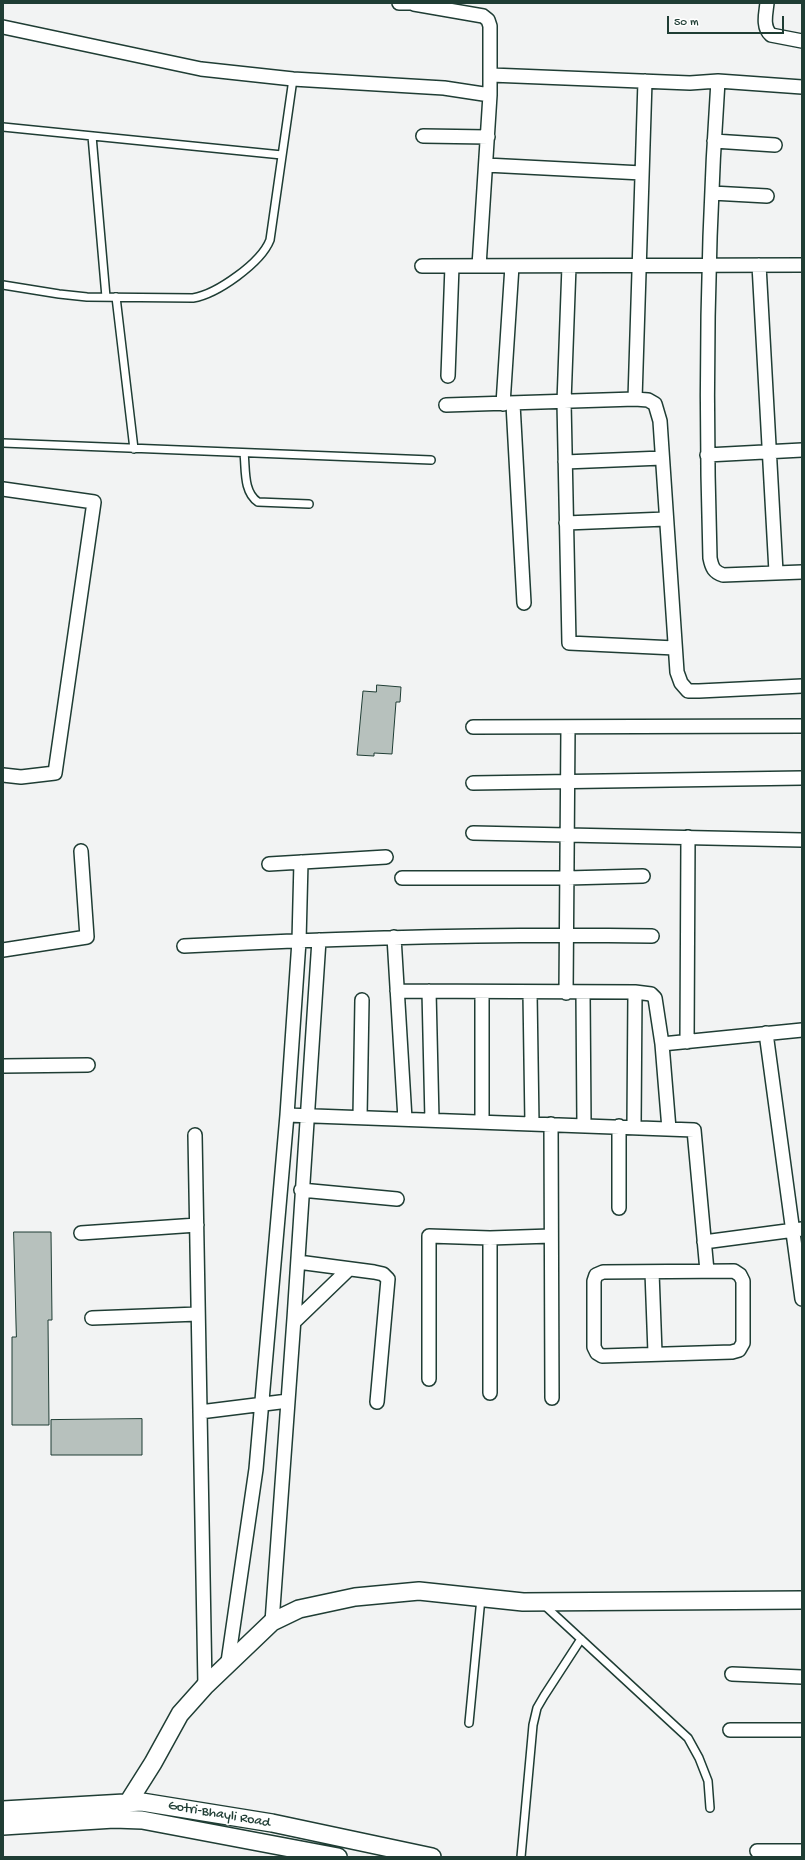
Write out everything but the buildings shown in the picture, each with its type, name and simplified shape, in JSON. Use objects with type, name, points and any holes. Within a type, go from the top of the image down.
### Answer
[{"type":"street","points":[[399,3],[414,4],[483,16],[488,20],[490,26],[491,75],[479,266]]},
{"type":"street","points":[[767,3],[765,24],[768,32],[771,35],[802,41]]},
{"type":"street","points":[[3,27],[202,69],[292,79],[444,88],[490,94]]},
{"type":"street","points":[[491,75],[690,83],[718,81],[802,87]]},
{"type":"street","points":[[635,399],[644,80]]},
{"type":"street","points":[[718,81],[709,265],[707,455],[710,558],[712,568],[717,573],[723,575],[802,572]]},
{"type":"street","points":[[423,136],[488,137]]},
{"type":"street","points":[[714,141],[775,145]]},
{"type":"street","points":[[486,165],[642,173]]},
{"type":"street","points":[[712,194],[767,196]]},
{"type":"street","points":[[759,265],[776,572]]},
{"type":"street","points":[[422,266],[802,265]]},
{"type":"street","points":[[448,376],[452,266]]},
{"type":"street","points":[[512,266],[508,404],[524,603]]},
{"type":"street","points":[[568,266],[564,402],[569,643],[675,648]]},
{"type":"street","points":[[446,405],[635,399],[648,400],[655,404],[660,421],[675,648],[681,683],[688,691],[802,686]]},
{"type":"street","points":[[707,455],[802,450]]},
{"type":"street","points":[[565,462],[662,458]]},
{"type":"street","points":[[3,489],[94,502],[55,774],[21,777],[3,775]]},
{"type":"street","points":[[566,523],[666,519]]},
{"type":"street","points":[[473,727],[802,726]]},
{"type":"street","points":[[566,993],[568,727]]},
{"type":"street","points":[[473,783],[802,778]]},
{"type":"street","points":[[473,833],[802,840]]},
{"type":"street","points":[[687,1042],[688,837]]},
{"type":"street","points":[[3,950],[87,937],[81,851]]},
{"type":"street","points":[[269,864],[386,856]]},
{"type":"street","points":[[228,1662],[256,1469],[262,1405],[287,1115],[299,941],[301,862]]},
{"type":"street","points":[[402,878],[567,878],[643,876]]},
{"type":"street","points":[[184,946],[394,937],[567,934],[652,936]]},
{"type":"street","points":[[394,937],[405,1119]]},
{"type":"street","points":[[272,1622],[294,1322],[301,1190],[308,1116],[319,940]]},
{"type":"street","points":[[397,991],[530,993],[636,992],[651,994],[655,998],[662,1044],[669,1128]]},
{"type":"street","points":[[429,991],[432,1120]]},
{"type":"street","points":[[482,992],[482,1122]]},
{"type":"street","points":[[634,1126],[636,992]]},
{"type":"street","points":[[530,993],[532,1124]]},
{"type":"street","points":[[582,993],[584,1125]]},
{"type":"street","points":[[360,1117],[362,1000]]},
{"type":"street","points":[[662,1044],[802,1030]]},
{"type":"street","points":[[766,1033],[797,1230],[802,1299]]},
{"type":"street","points":[[3,1066],[88,1065]]},
{"type":"street","points":[[287,1115],[532,1124],[634,1126],[694,1130],[707,1271]]},
{"type":"street","points":[[551,1124],[552,1398]]},
{"type":"street","points":[[619,1126],[619,1208]]},
{"type":"street","points":[[195,1135],[205,1686]]},
{"type":"street","points":[[301,1190],[397,1198]]},
{"type":"street","points":[[81,1233],[197,1225]]},
{"type":"street","points":[[704,1242],[797,1230]]},
{"type":"street","points":[[429,1379],[429,1236],[490,1238],[551,1236]]},
{"type":"street","points":[[490,1238],[490,1393]]},
{"type":"street","points":[[298,1262],[349,1268],[382,1274],[388,1279],[377,1402]]},
{"type":"street","points":[[294,1322],[349,1268]]},
{"type":"street","points":[[707,1271],[734,1271],[740,1275],[743,1281],[743,1343],[740,1350],[732,1352],[655,1353],[602,1356],[597,1353],[594,1347],[594,1281],[596,1275],[603,1272],[707,1271]]},
{"type":"street","points":[[652,1272],[655,1353]]},
{"type":"street","points":[[92,1318],[198,1314]]},
{"type":"street","points":[[200,1412],[288,1401]]},
{"type":"street","points":[[129,1801],[153,1763],[180,1714],[228,1662],[272,1622],[299,1609],[354,1597],[419,1592],[523,1602],[802,1600]]},
{"type":"street","points":[[732,1674],[802,1677]]},
{"type":"street","points":[[730,1730],[802,1730]]},
{"type":"street","name":"Gotri-Bhayli Road","points":[[3,1810],[129,1801],[272,1823],[432,1857]]},
{"type":"street","name":"Gotri-Bhayli Road","points":[[3,1826],[114,1819],[142,1820],[338,1857]]},
{"type":"street","points":[[757,1851],[802,1851]]},
{"type":"lane","points":[[3,285],[59,294],[106,297],[193,298],[204,296],[215,291],[239,275],[267,246],[282,155],[292,79]]},
{"type":"lane","points":[[3,127],[282,155]]},
{"type":"lane","points":[[92,136],[106,297]]},
{"type":"lane","points":[[116,297],[134,449]]},
{"type":"lane","points":[[3,443],[431,460]]},
{"type":"lane","points":[[244,453],[248,490],[252,498],[258,502],[309,504]]},
{"type":"lane","points":[[469,1723],[481,1598]]},
{"type":"lane","points":[[540,1601],[688,1738],[699,1758],[708,1781],[710,1808]]},
{"type":"lane","points":[[521,1857],[533,1725],[537,1708],[581,1639]]}]
